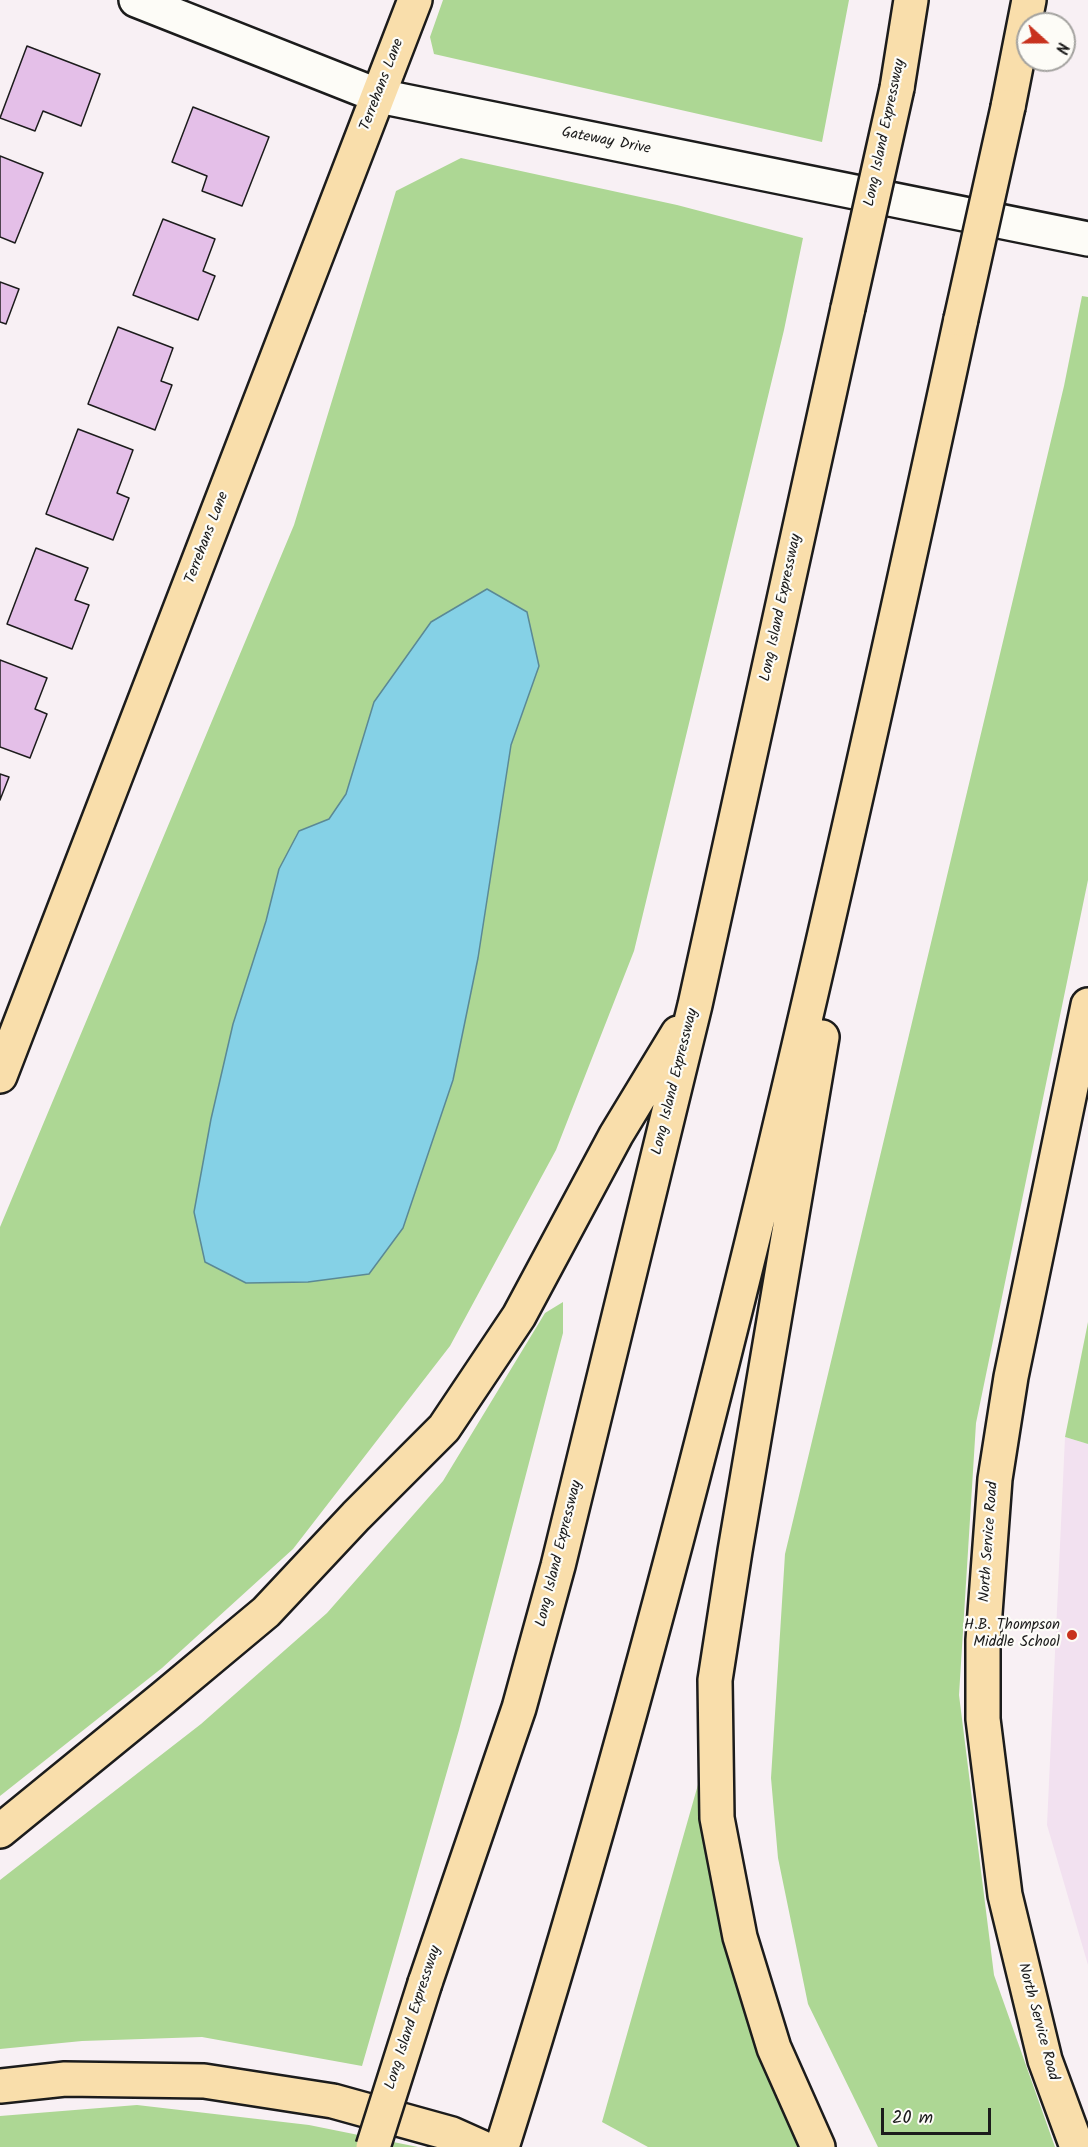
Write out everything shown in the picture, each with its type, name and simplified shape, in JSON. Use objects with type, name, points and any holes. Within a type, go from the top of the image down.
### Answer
[{"type":"main road","name":"Terrehans Lane","points":[[0,1076],[415,0]]},
{"type":"main road","name":"Long Island Expressway","points":[[373,2147],[424,1983],[519,1708],[558,1566],[695,1005],[897,88],[911,0]]},
{"type":"main road","points":[[502,2147],[543,2019],[629,1716],[704,1432],[789,1090],[880,698],[1008,107],[1029,0]]},
{"type":"main road","points":[[818,2147],[774,2048],[740,1937],[717,1818],[715,1680],[880,698]]},
{"type":"main road","points":[[0,1831],[266,1612],[356,1516],[444,1428],[519,1316],[616,1135],[695,1005]]},
{"type":"main road","name":"North Service Road","points":[[1077,2147],[1045,2060],[1005,1895],[983,1719],[983,1640],[997,1467],[1011,1377],[1083,1051],[1088,1005]]},
{"type":"main road","points":[[0,2086],[65,2079],[204,2081],[333,2101],[452,2134],[481,2147]]},
{"type":"street","name":"Gateway Drive","points":[[136,0],[379,96],[1088,239]]},
{"type":"shaded area","name":"H.B. Thompson Middle School","points":[[1065,1437],[1088,1444],[1088,1965],[1047,1825]]},
{"type":"green space","points":[[443,0],[849,0],[822,142],[434,54],[430,37]]},
{"type":"green space","points":[[461,158],[677,205],[803,238],[784,330],[634,951],[556,1150],[450,1346],[293,1549],[162,1668],[0,1796],[0,1227],[294,525],[396,191]]},
{"type":"green space","points":[[1082,296],[1088,297],[1088,880],[976,1423],[959,1695],[994,1975],[1055,2147],[878,2147],[808,2004],[778,1858],[771,1778],[785,1554],[1064,386]]},
{"type":"green space","points":[[563,1302],[563,1333],[459,1730],[362,2066],[202,2037],[82,2041],[0,2049],[0,1880],[201,1724],[327,1613],[443,1481],[545,1313]]},
{"type":"green space","points":[[1088,1322],[1088,1444],[1065,1437]]},
{"type":"green space","points":[[707,1753],[759,2046],[798,2147],[648,2147],[602,2122]]},
{"type":"green space","points":[[137,2105],[309,2125],[418,2147],[0,2147],[0,2116]]},
{"type":"water","points":[[487,589],[527,612],[539,666],[511,745],[478,958],[453,1080],[403,1228],[369,1274],[308,1282],[246,1283],[205,1262],[194,1212],[211,1119],[233,1024],[266,921],[279,869],[299,831],[329,819],[346,794],[374,702],[431,622]]},
{"type":"building","points":[[27,46],[100,74],[81,126],[43,111],[35,131],[0,118]]},
{"type":"building","points":[[193,107],[269,137],[242,206],[202,191],[207,176],[172,162]]},
{"type":"building","points":[[0,156],[43,173],[15,243],[0,237]]},
{"type":"building","points":[[163,219],[215,239],[203,271],[215,276],[198,320],[133,295]]},
{"type":"building","points":[[0,282],[19,289],[6,324],[0,322]]},
{"type":"building","points":[[118,327],[173,348],[161,381],[172,385],[155,430],[88,404]]},
{"type":"building","points":[[78,429],[133,450],[117,493],[129,498],[113,540],[46,514]]},
{"type":"building","points":[[36,548],[88,568],[75,600],[89,605],[72,649],[7,624]]},
{"type":"building","points":[[0,660],[47,678],[35,709],[47,714],[30,758],[0,747]]},
{"type":"building","points":[[0,774],[9,777],[0,800]]},
{"type":"place","name":"H.B. Thompson Middle School","points":[[1072,1635]]}]
